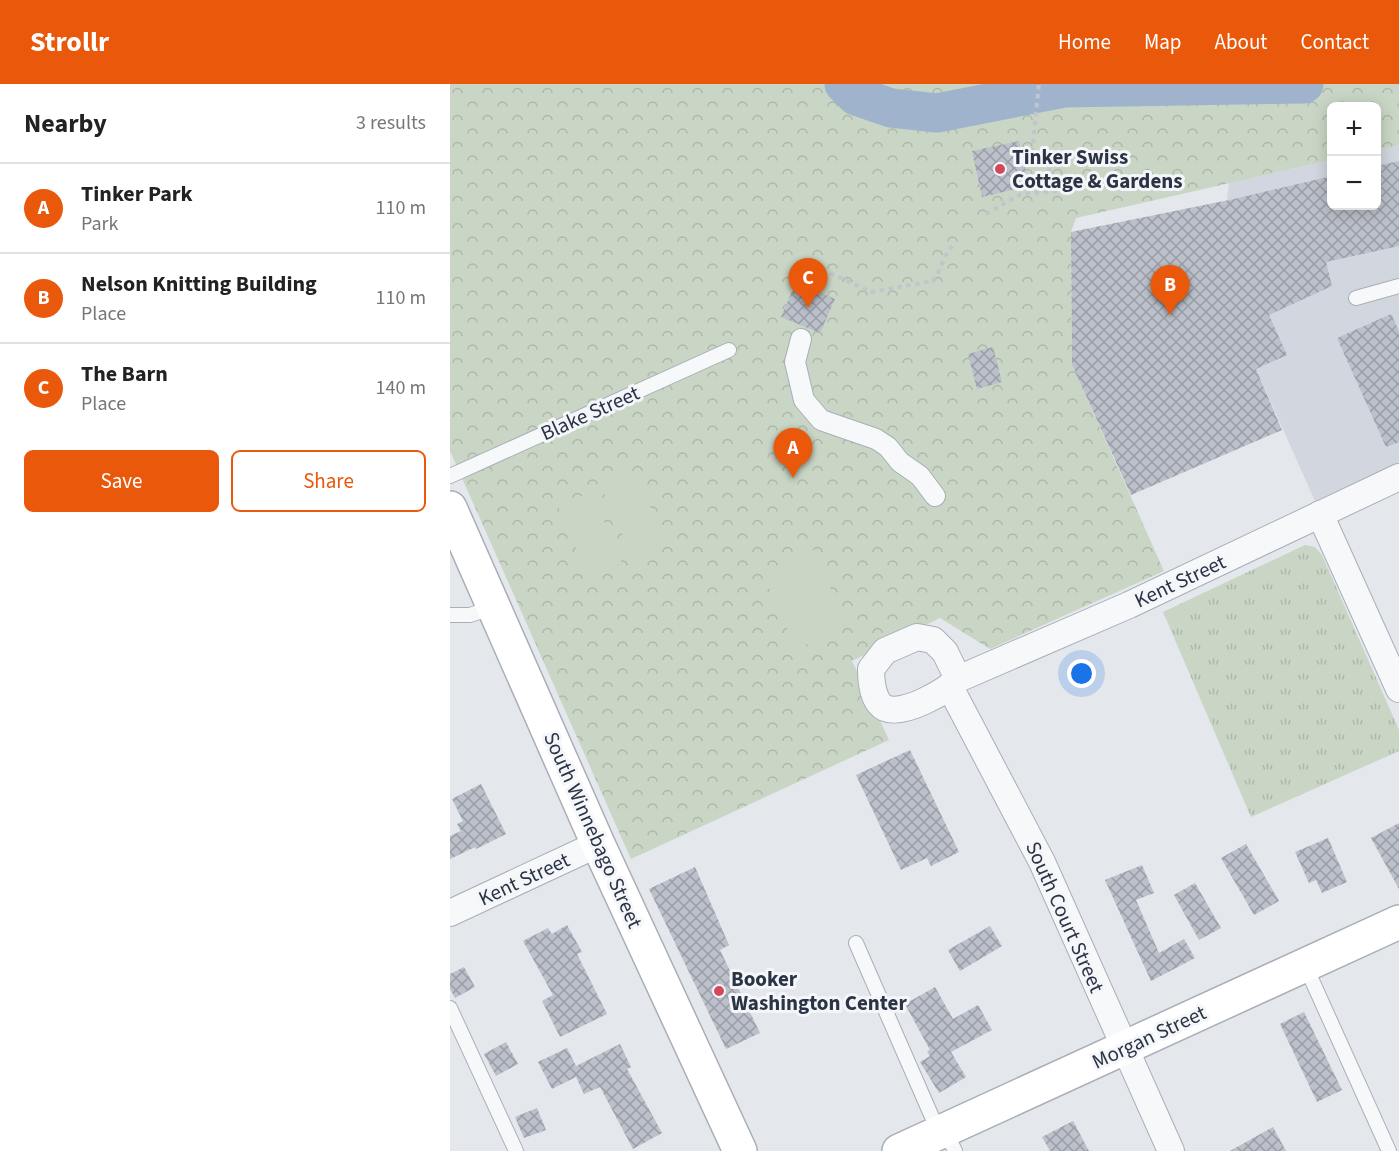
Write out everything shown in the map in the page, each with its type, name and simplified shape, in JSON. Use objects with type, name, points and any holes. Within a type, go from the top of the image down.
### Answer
[{"type":"main road","name":"South Winnebago Street","points":[[450,508],[598,844],[740,1151]]},
{"type":"main road","name":"Morgan Street","points":[[899,1151],[946,1138],[1124,1048],[1399,922]]},
{"type":"street","points":[[801,339],[795,363],[804,400],[821,420],[876,439],[888,447],[900,462],[920,476],[935,496]]},
{"type":"street","name":"Kent Street","points":[[954,683],[1129,605],[1399,477]]},
{"type":"street","points":[[1320,514],[1399,689]]},
{"type":"street","name":"South Court Street","points":[[954,683],[1042,862],[1171,1151]]},
{"type":"street","name":"Kent Street","points":[[450,913],[598,844]]},
{"type":"lane","points":[[1356,297],[1399,286]]},
{"type":"lane","name":"Blake Street","points":[[450,476],[729,350]]},
{"type":"lane","points":[[450,615],[470,615],[494,608]]},
{"type":"lane","points":[[856,943],[946,1138]]},
{"type":"lane","points":[[1305,965],[1389,1151]]},
{"type":"lane","points":[[450,1008],[516,1151]]},
{"type":"path","points":[[986,214],[1021,194],[1058,191],[1056,177],[1032,152],[1039,84]]},
{"type":"path","points":[[830,273],[872,292],[933,281],[940,272],[949,248],[956,243]]},
{"type":"shaded area","points":[[1399,145],[1399,462],[1315,501],[1256,369],[1229,230],[1227,200],[1229,183],[1327,161],[1327,210],[1381,210],[1381,149]]},
{"type":"green space","points":[[450,84],[1399,84],[1399,145],[1381,149],[1381,102],[1327,102],[1327,161],[1076,218],[1071,232],[1072,365],[1164,571],[990,649],[940,618],[852,661],[889,740],[631,859],[450,451]]},
{"type":"green space","points":[[635,472],[666,544],[633,558],[601,487]]},
{"type":"green space","points":[[591,492],[622,563],[589,578],[558,506]]},
{"type":"green space","points":[[1305,545],[1315,547],[1322,555],[1399,730],[1399,751],[1251,817],[1163,612]]},
{"type":"green space","points":[[814,550],[847,626],[796,649],[762,572]]},
{"type":"building","name":"Tinker Swiss Cottage & Gardens","points":[[1019,141],[1029,186],[982,197],[972,151]]},
{"type":"building","points":[[1399,161],[1399,246],[1326,262],[1332,286],[1269,315],[1287,355],[1256,369],[1282,430],[1131,495],[1072,365],[1071,232],[1234,199],[1327,177],[1327,210],[1381,210],[1381,165]]},
{"type":"building","points":[[796,282],[835,299],[820,333],[781,317]]},
{"type":"building","points":[[1391,314],[1399,331],[1399,442],[1386,447],[1337,338]]},
{"type":"building","points":[[993,347],[1002,382],[977,389],[968,354]]},
{"type":"building","points":[[910,750],[959,852],[931,866],[927,858],[901,870],[856,775]]},
{"type":"building","points":[[481,784],[506,834],[450,859],[450,836],[461,831],[457,824],[463,821],[452,799]]},
{"type":"building","points":[[1399,823],[1399,889],[1371,838]]},
{"type":"building","points":[[1328,838],[1347,882],[1322,893],[1316,880],[1309,883],[1295,852]]},
{"type":"building","points":[[1246,844],[1279,901],[1254,915],[1221,858]]},
{"type":"building","points":[[1142,865],[1154,893],[1136,900],[1159,953],[1184,939],[1195,958],[1151,981],[1105,880]]},
{"type":"building","name":"Booker Washington Center","points":[[695,867],[729,945],[720,950],[760,1033],[726,1049],[649,889]]},
{"type":"building","points":[[1195,883],[1221,928],[1199,940],[1174,895]]},
{"type":"building","points":[[567,925],[582,952],[577,954],[607,1014],[560,1037],[542,1001],[553,995],[523,941],[548,928],[552,934]]},
{"type":"building","points":[[990,926],[1002,946],[960,971],[948,950]]},
{"type":"building","points":[[464,967],[475,987],[455,998],[450,989],[450,974]]},
{"type":"building","points":[[935,987],[953,1019],[978,1005],[992,1030],[951,1052],[966,1077],[939,1093],[920,1062],[930,1056],[927,1051],[930,1050],[905,1004]]},
{"type":"building","points":[[1304,1012],[1342,1090],[1317,1102],[1280,1024]]},
{"type":"building","points":[[506,1042],[518,1064],[496,1076],[484,1054]]},
{"type":"building","points":[[620,1044],[631,1067],[627,1069],[662,1133],[633,1149],[600,1087],[584,1094],[576,1077],[552,1089],[538,1062],[567,1048],[576,1066]]},
{"type":"building","points":[[537,1108],[546,1130],[524,1138],[515,1117]]},
{"type":"building","points":[[1073,1121],[1089,1151],[1050,1151],[1042,1137]]},
{"type":"building","points":[[1273,1127],[1286,1151],[1230,1151]]},
{"type":"waterway","points":[[844,84],[856,96],[891,108],[937,113],[1064,88],[1304,84]]},
{"type":"place","name":"Tinker Swiss Cottage & Gardens","points":[[1000,169]]},
{"type":"place","name":"The Barn","points":[[808,308]]},
{"type":"place","name":"Nelson Knitting Building","points":[[1170,315]]},
{"type":"place","name":"Tinker Park","points":[[793,478]]},
{"type":"place","name":"Booker Washington Center","points":[[719,991]]}]
